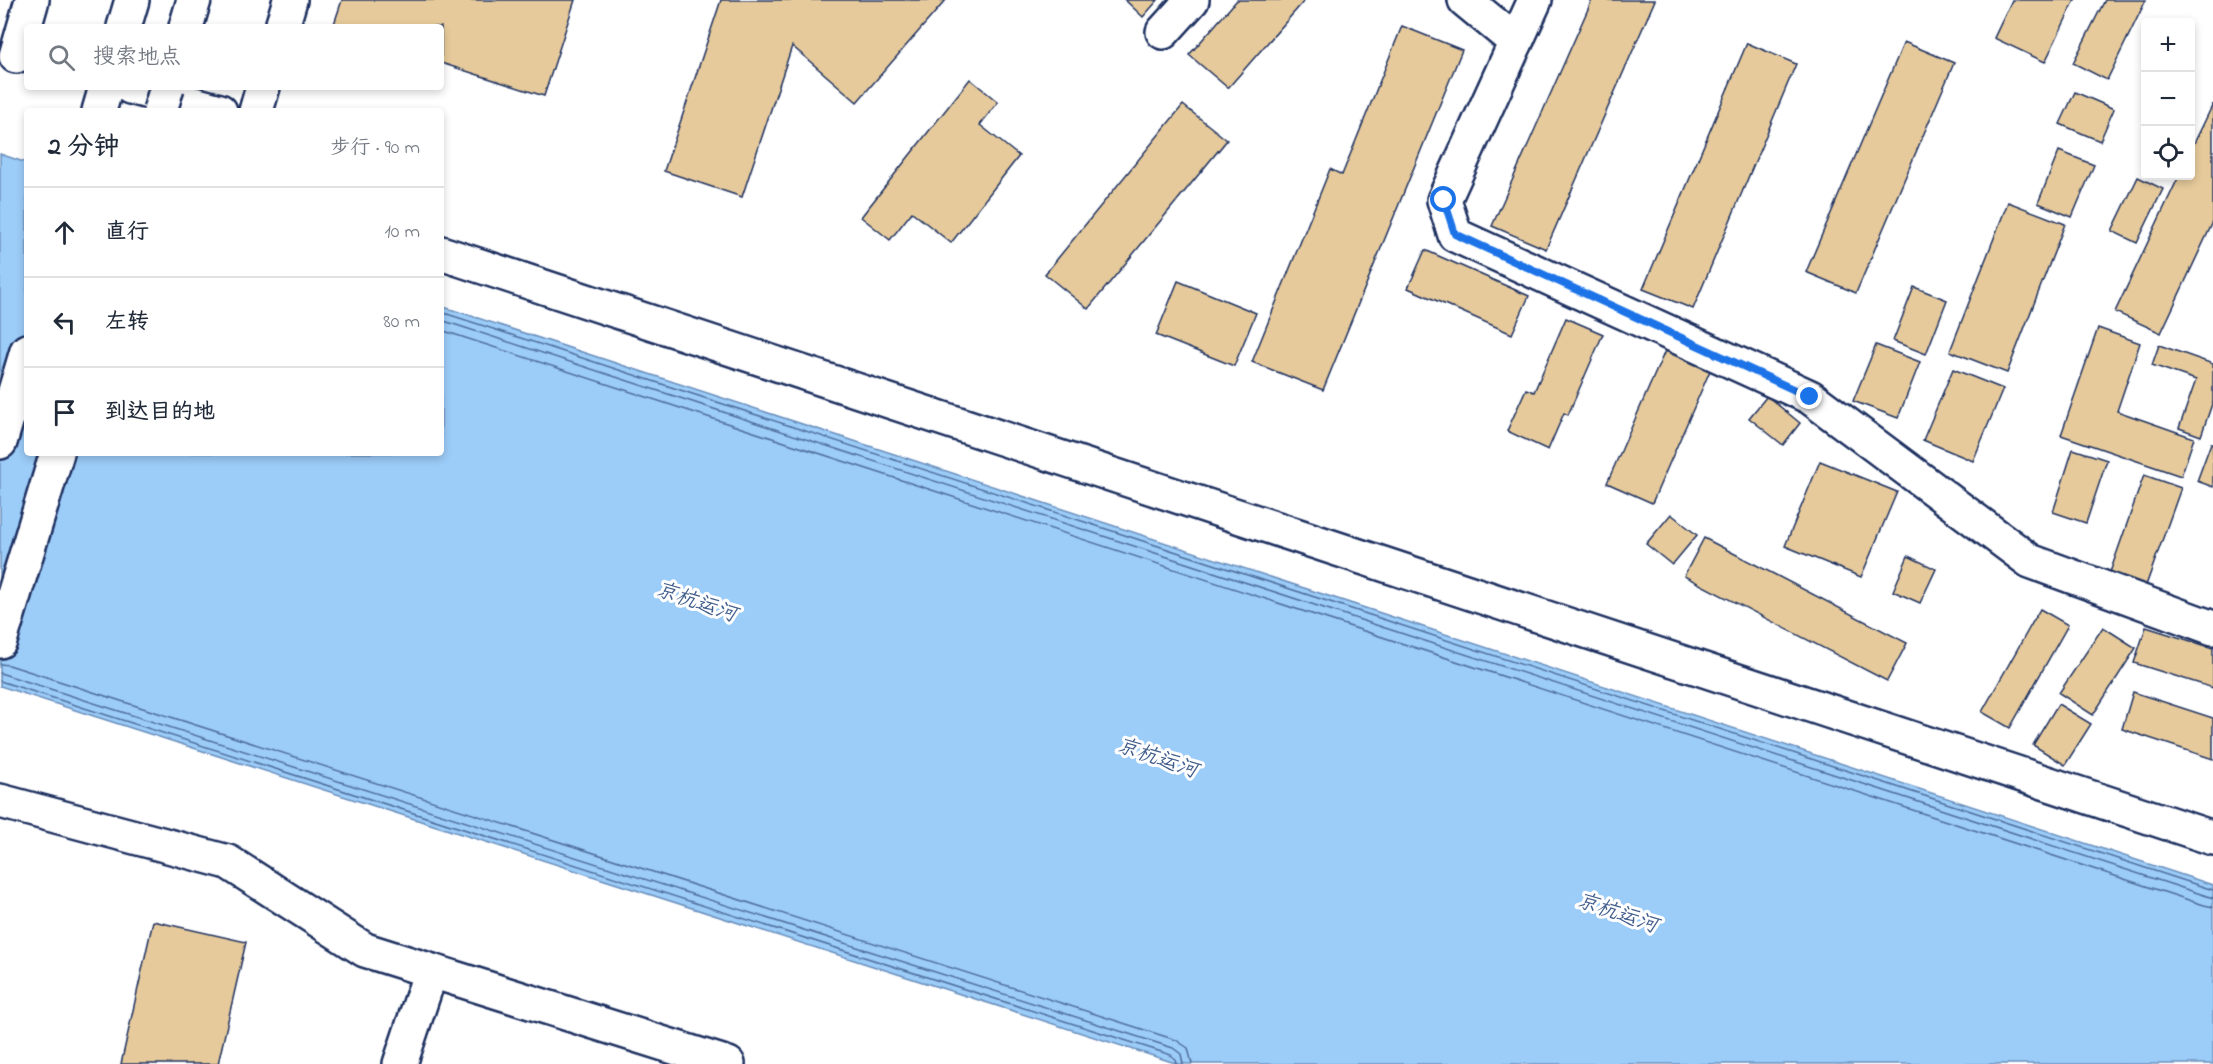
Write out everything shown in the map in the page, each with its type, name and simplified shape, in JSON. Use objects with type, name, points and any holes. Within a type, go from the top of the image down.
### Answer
[{"type":"street","points":[[24,24],[32,0]]},
{"type":"street","points":[[125,24],[132,0]]},
{"type":"street","points":[[187,24],[194,0]]},
{"type":"street","points":[[283,24],[290,0]]},
{"type":"street","points":[[1163,32],[1192,0]]},
{"type":"street","points":[[1465,0],[1516,42]]},
{"type":"street","points":[[1535,0],[1444,200],[1455,234],[1810,397],[2030,561],[2213,628]]},
{"type":"street","points":[[14,56],[24,25]]},
{"type":"street","points":[[100,108],[105,90]]},
{"type":"street","points":[[141,90],[209,108]]},
{"type":"street","points":[[161,108],[166,90]]},
{"type":"street","points":[[257,108],[262,90]]},
{"type":"street","points":[[444,254],[2213,837]]},
{"type":"street","points":[[0,442],[24,361]]},
{"type":"street","points":[[0,640],[56,456]]},
{"type":"street","points":[[0,801],[228,861],[365,950],[728,1064]]},
{"type":"street","points":[[400,1064],[431,971]]},
{"type":"water","name":"京杭运河","points":[[0,154],[24,162],[24,456],[444,456],[444,307],[2213,885],[2213,1064],[1178,1064],[0,686]]},
{"type":"building","points":[[342,0],[575,0],[544,96],[444,64],[444,24],[334,24]]},
{"type":"building","points":[[721,0],[946,0],[857,102],[792,46],[742,197],[664,171]]},
{"type":"building","points":[[1125,0],[1158,0],[1143,17]]},
{"type":"building","points":[[1237,0],[1305,0],[1228,88],[1189,55]]},
{"type":"building","points":[[1592,0],[1655,0],[1546,249],[1492,226]]},
{"type":"building","points":[[2012,0],[2075,0],[2045,62],[1994,38]]},
{"type":"building","points":[[2105,0],[2146,0],[2107,80],[2073,63]]},
{"type":"building","points":[[1402,26],[1462,50],[1323,390],[1252,362],[1330,169],[1342,175]]},
{"type":"building","points":[[1904,42],[1954,63],[1856,293],[1806,272]]},
{"type":"building","points":[[1747,43],[1796,64],[1693,309],[1643,289]]},
{"type":"building","points":[[970,79],[998,102],[980,125],[1019,156],[951,243],[912,212],[890,240],[861,217]]},
{"type":"building","points":[[2075,92],[2114,109],[2100,141],[2060,124]]},
{"type":"building","points":[[2213,104],[2213,222],[2161,333],[2115,312],[2177,180],[2195,180],[2195,142]]},
{"type":"building","points":[[1183,105],[1227,140],[1088,309],[1045,274]]},
{"type":"building","points":[[2059,151],[2094,165],[2072,217],[2038,203]]},
{"type":"building","points":[[2138,177],[2163,189],[2137,243],[2112,231]]},
{"type":"building","points":[[2008,202],[2065,224],[2007,373],[1950,351]]},
{"type":"building","points":[[1425,250],[1529,296],[1512,334],[1408,288]]},
{"type":"building","points":[[1178,281],[1256,313],[1234,366],[1156,335]]},
{"type":"building","points":[[1914,287],[1947,300],[1926,354],[1893,341]]},
{"type":"building","points":[[1566,318],[1603,334],[1568,415],[1564,413],[1548,450],[1507,431],[1526,389],[1534,392]]},
{"type":"building","points":[[2098,328],[2140,343],[2117,411],[2194,438],[2181,476],[2061,435]]},
{"type":"building","points":[[1668,344],[1713,364],[1652,503],[1607,483]]},
{"type":"building","points":[[1876,345],[1920,362],[1898,418],[1853,401]]},
{"type":"building","points":[[2159,345],[2213,364],[2213,401],[2201,436],[2179,428],[2196,380],[2152,365]]},
{"type":"building","points":[[1953,369],[2003,389],[1973,461],[1923,440]]},
{"type":"building","points":[[1767,396],[1800,423],[1783,445],[1749,418]]},
{"type":"building","points":[[2211,443],[2213,443],[2213,487],[2197,481]]},
{"type":"building","points":[[2073,449],[2107,460],[2086,523],[2053,512]]},
{"type":"building","points":[[1820,461],[1897,492],[1861,577],[1785,546]]},
{"type":"building","points":[[2144,475],[2181,488],[2144,591],[2108,578]]},
{"type":"building","points":[[1671,514],[1697,535],[1672,565],[1646,544]]},
{"type":"building","points":[[1704,538],[1907,643],[1887,681],[1684,576]]},
{"type":"building","points":[[1908,556],[1936,569],[1920,603],[1893,591]]},
{"type":"building","points":[[2040,609],[2068,625],[2010,728],[1982,712]]},
{"type":"building","points":[[2103,627],[2136,648],[2093,715],[2059,693]]},
{"type":"building","points":[[2146,627],[2213,648],[2213,688],[2134,663]]},
{"type":"building","points":[[2133,692],[2213,718],[2213,759],[2122,729]]},
{"type":"building","points":[[2058,704],[2091,724],[2065,765],[2033,745]]},
{"type":"building","points":[[153,921],[246,942],[218,1064],[121,1064]]},
{"type":"route","points":[[1444,200],[1455,234],[1810,397]]}]
